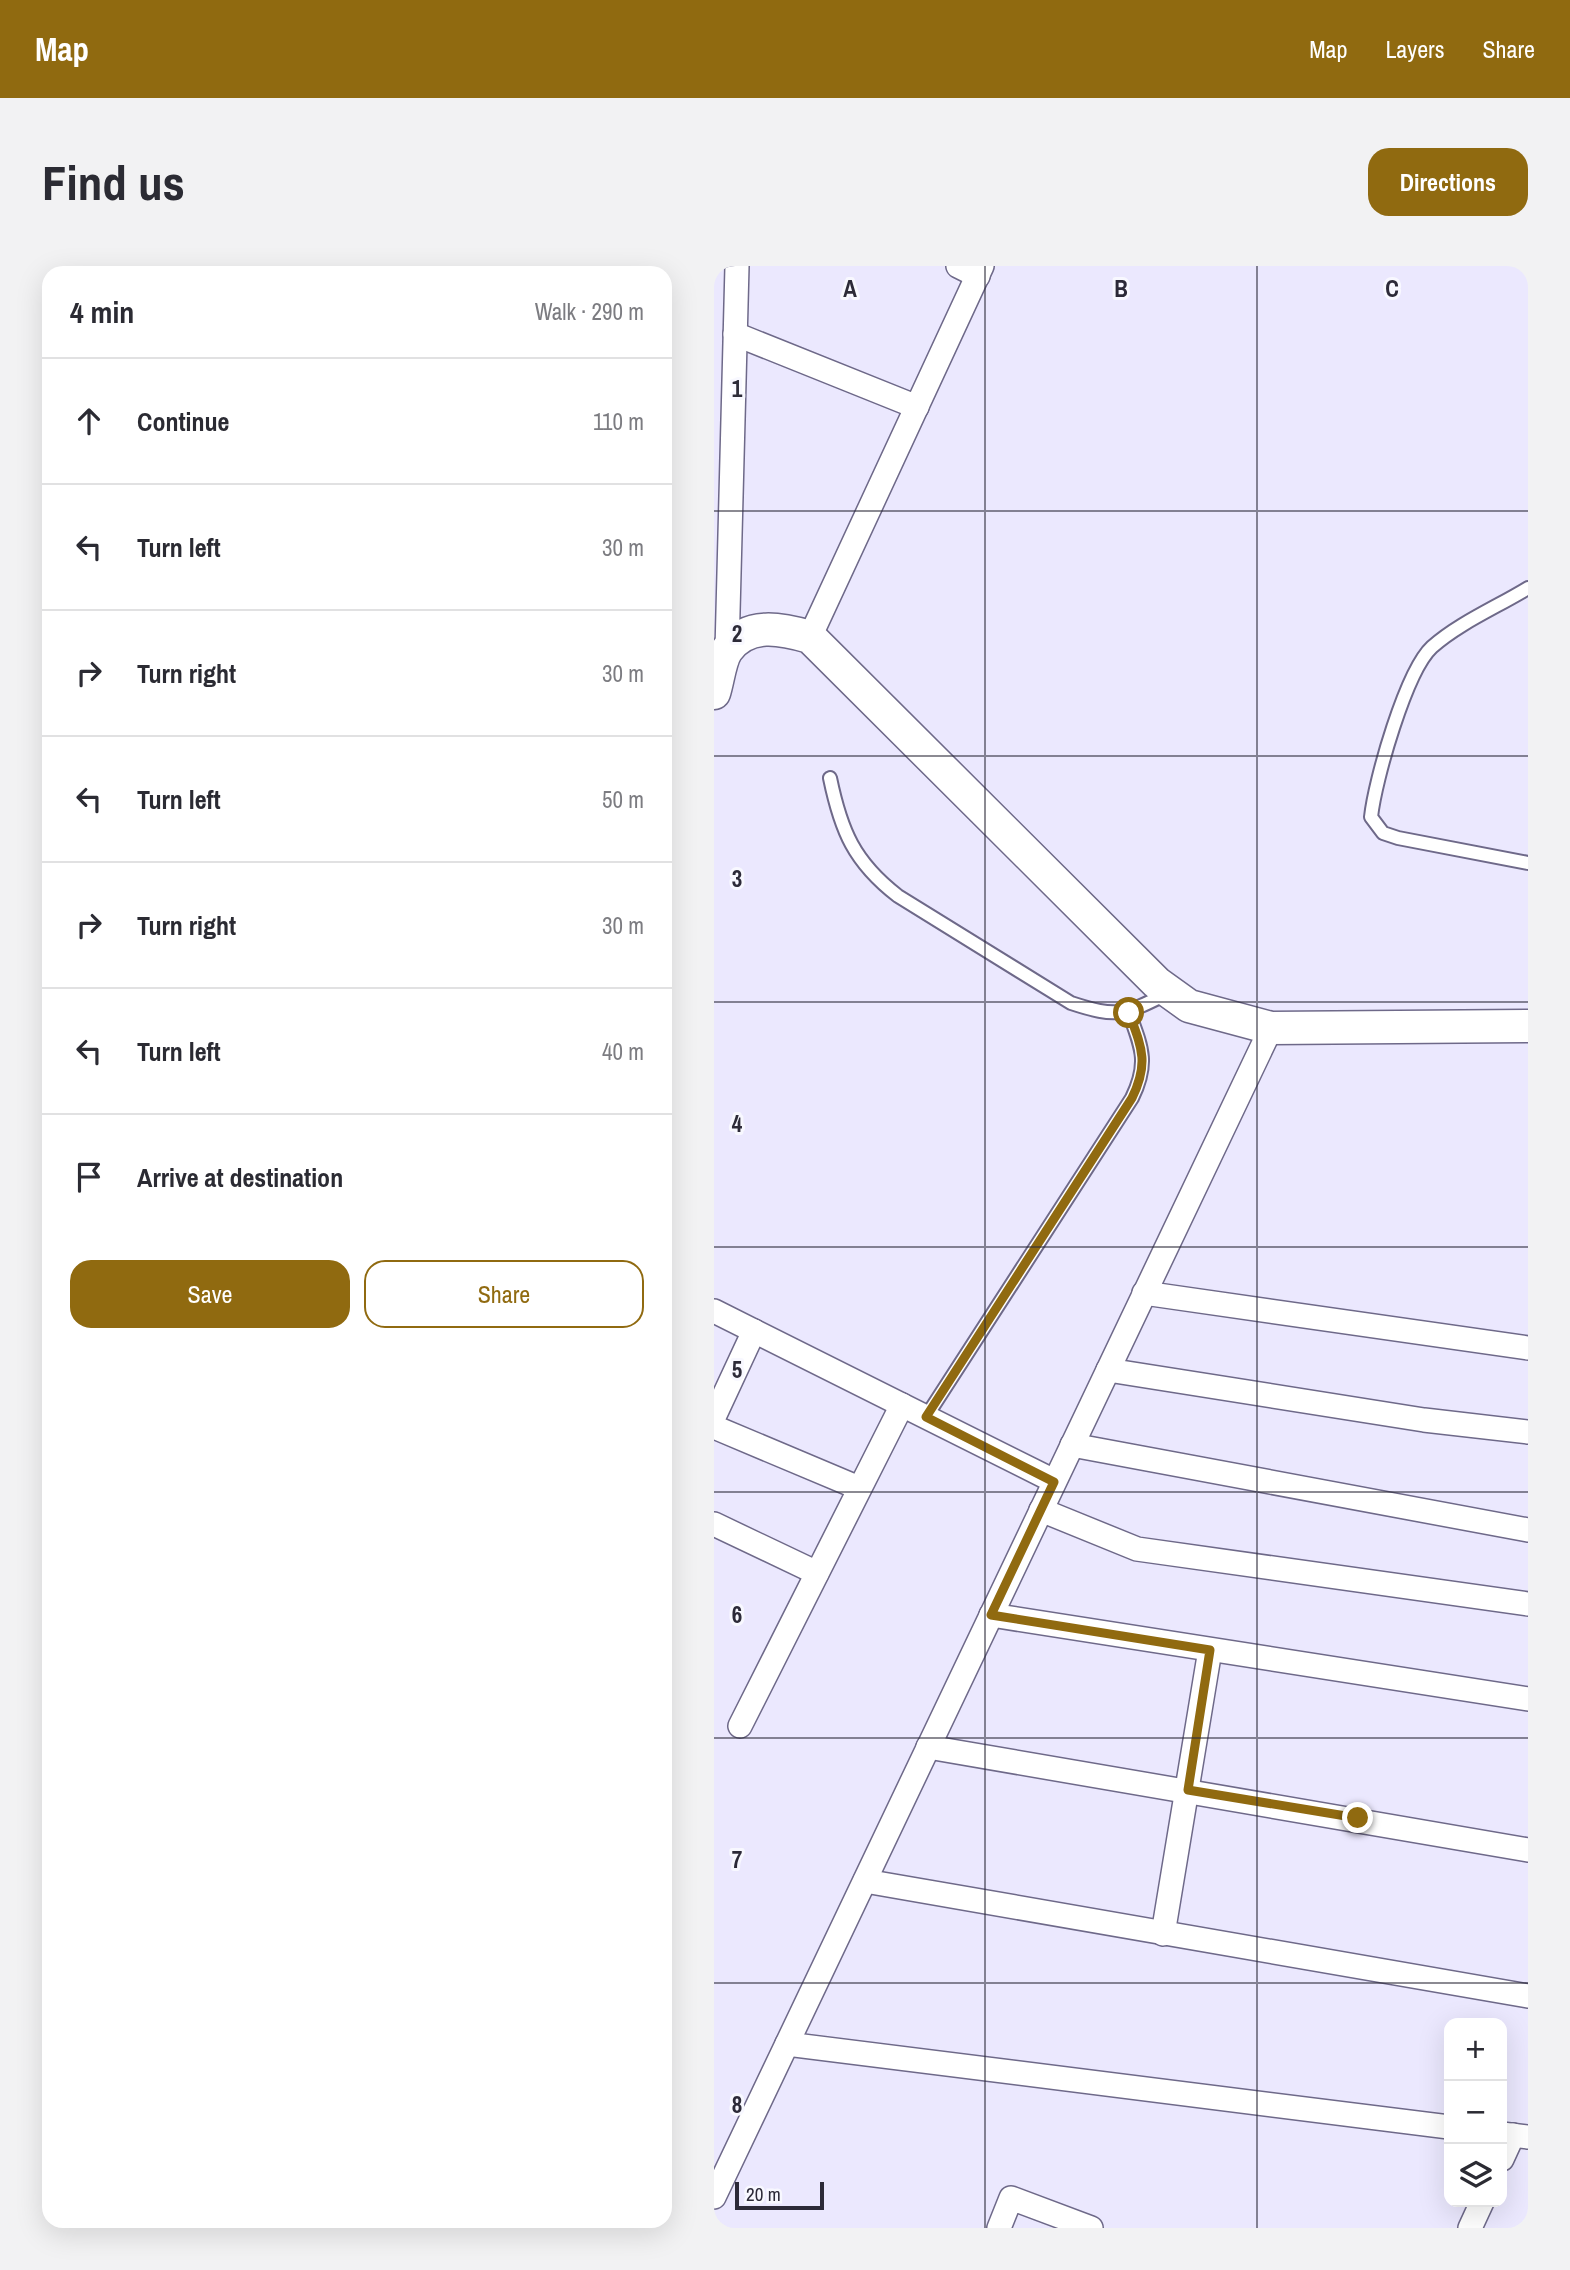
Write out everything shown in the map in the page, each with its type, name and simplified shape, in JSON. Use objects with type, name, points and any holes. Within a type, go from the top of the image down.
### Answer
[{"type":"street","points":[[714,693],[727,650],[737,266]]},
{"type":"street","points":[[810,637],[917,407],[973,269]]},
{"type":"street","points":[[735,334],[917,407]]},
{"type":"street","points":[[727,650],[761,628],[787,630],[810,637],[1157,983],[1189,1006],[1271,1028],[1528,1026]]},
{"type":"street","points":[[714,2197],[1271,1028]]},
{"type":"street","points":[[1144,1293],[1528,1348]]},
{"type":"street","points":[[714,1311],[1054,1482]]},
{"type":"street","points":[[714,1417],[754,1331]]},
{"type":"street","points":[[1108,1370],[1424,1420],[1528,1432]]},
{"type":"street","points":[[740,1726],[902,1405]]},
{"type":"street","points":[[714,1427],[859,1488]]},
{"type":"street","points":[[1072,1445],[1528,1530]]},
{"type":"street","points":[[1041,1510],[1137,1549],[1528,1604]]},
{"type":"street","points":[[714,1524],[817,1573]]},
{"type":"street","points":[[991,1615],[1528,1699]]},
{"type":"street","points":[[1163,1934],[1210,1650]]},
{"type":"street","points":[[928,1747],[1528,1850]]},
{"type":"street","points":[[865,1881],[1528,1996]]},
{"type":"street","points":[[787,2044],[1444,2126]]},
{"type":"street","points":[[999,2228],[1011,2198],[1091,2228]]},
{"type":"street","points":[[1470,2228],[1480,2207]]},
{"type":"lane","points":[[1528,588],[1444,638],[1421,661],[1398,717],[1371,817],[1383,833],[1398,838],[1528,863]]},
{"type":"lane","points":[[831,778],[838,816],[850,845],[878,880],[1071,1003],[1095,1011],[1129,1013],[1170,992]]},
{"type":"lane","points":[[926,1417],[1132,1098],[1141,1079],[1144,1059],[1129,1013]]},
{"type":"route","points":[[1129,1013],[1144,1059],[1141,1079],[1132,1098],[926,1417],[1054,1482],[991,1615],[1210,1650],[1188,1790],[1358,1818]]}]
